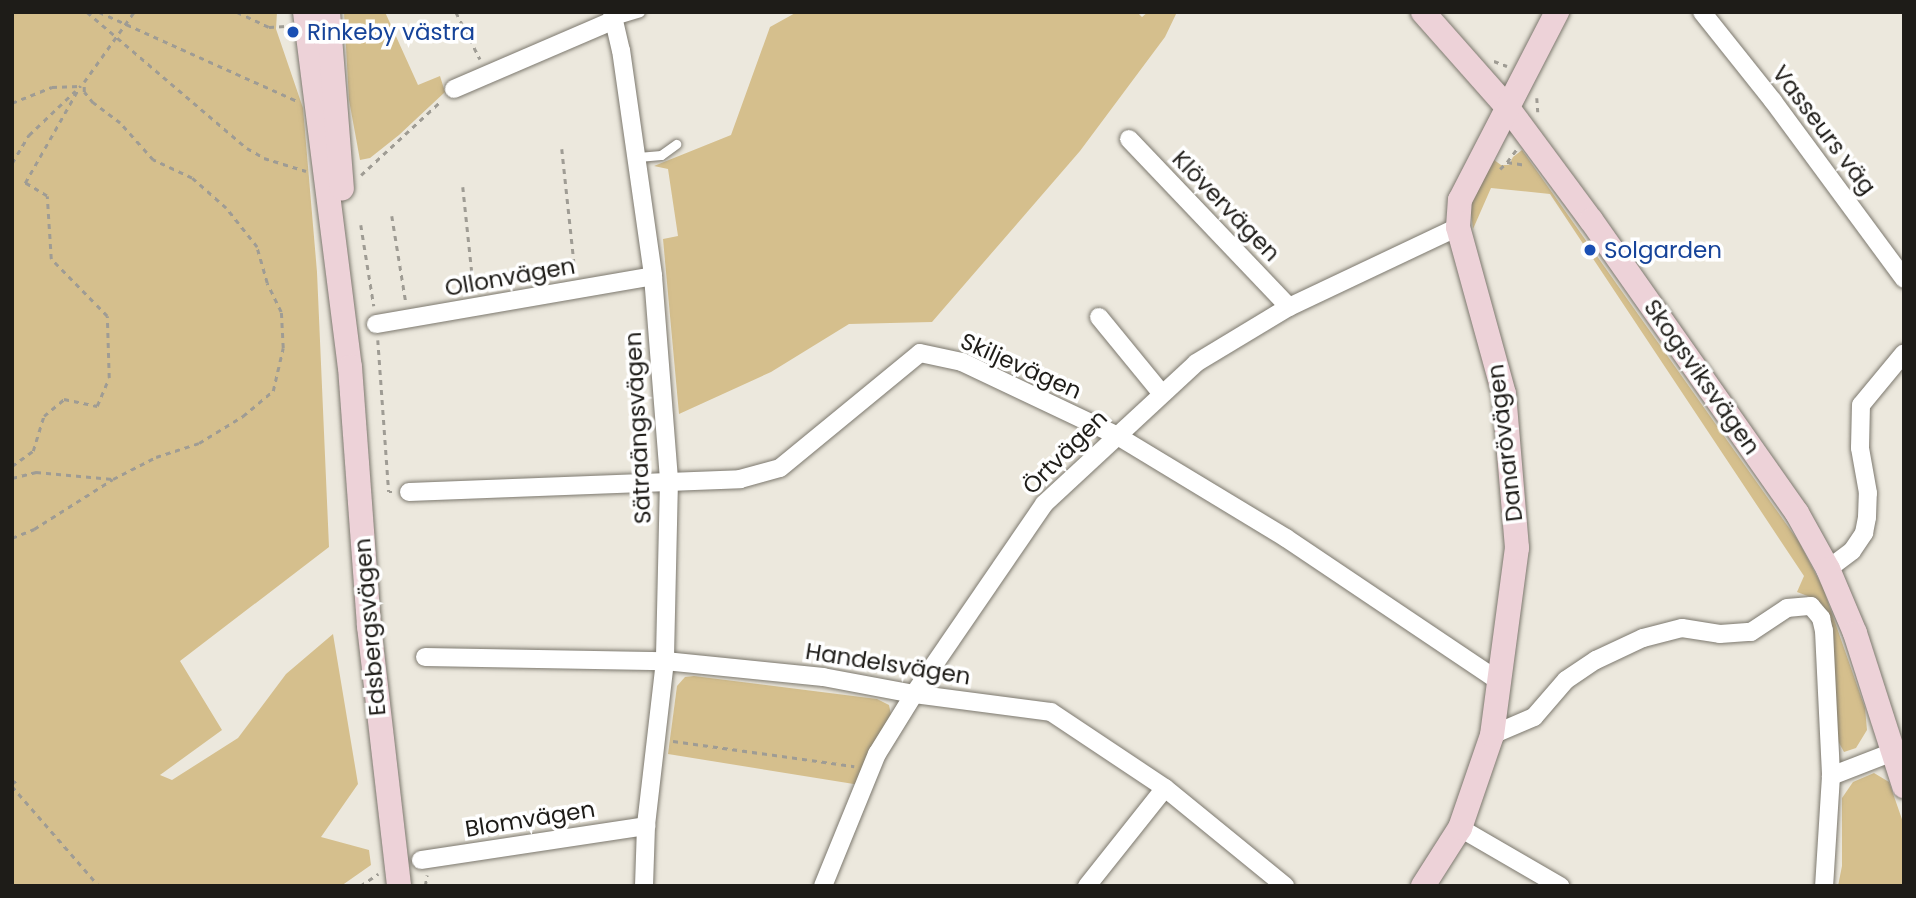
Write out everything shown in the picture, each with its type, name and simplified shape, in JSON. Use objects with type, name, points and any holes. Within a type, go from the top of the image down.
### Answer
[{"type":"street","name":"Edsbergsvägen","points":[[328,12],[351,301],[350,367]]},
{"type":"street","name":"Skogsviksvägen","points":[[1423,12],[1508,108],[1591,220],[1797,513],[1828,569],[1855,633],[1904,786]]},
{"type":"street","name":"Danarövägen","points":[[1423,886],[1460,828],[1492,735],[1497,680],[1517,548],[1504,394],[1458,227],[1460,200],[1484,148],[1558,12]]},
{"type":"street","name":"Vasseurs väg","points":[[1702,12],[1773,101],[1904,279]]},
{"type":"street","points":[[454,89],[613,16]]},
{"type":"street","name":"Sätraängsvägen","points":[[613,16],[638,158],[653,276],[669,480],[665,661],[646,826],[644,886]]},
{"type":"street","name":"Edsbergsvägen","points":[[299,18],[317,113],[350,367],[389,880]]},
{"type":"street","name":"Klövervägen","points":[[1129,139],[1289,307]]},
{"type":"street","name":"Örtvägen","points":[[823,886],[871,768],[914,694],[1044,505],[1196,363],[1289,307],[1458,227]]},
{"type":"street","name":"Ollonvägen","points":[[376,324],[653,276]]},
{"type":"street","points":[[1099,317],[1162,394]]},
{"type":"street","name":"Skiljevägen","points":[[409,492],[740,479],[780,468],[920,353],[962,362],[1116,435],[1286,538],[1497,680]]},
{"type":"street","points":[[1828,569],[1852,551],[1864,533],[1868,493],[1859,436],[1861,405],[1904,353]]},
{"type":"street","points":[[1492,735],[1534,717],[1566,680],[1596,660],[1643,638],[1682,628],[1720,634],[1751,632],[1787,608],[1811,606],[1821,618],[1824,631],[1832,776],[1824,886]]},
{"type":"street","name":"Handelsvägen","points":[[425,657],[665,661],[823,677],[914,694],[1051,712],[1165,788],[1285,886]]},
{"type":"street","points":[[1832,776],[1893,752]]},
{"type":"street","points":[[1087,886],[1165,788]]},
{"type":"street","name":"Blomvägen","points":[[421,860],[646,826]]},
{"type":"street","points":[[1460,828],[1560,886]]},
{"type":"lane","points":[[613,16],[640,12]]},
{"type":"lane","points":[[638,158],[662,155],[676,144]]},
{"type":"path","points":[[87,12],[247,148],[264,158],[325,176]]},
{"type":"path","points":[[99,12],[244,75],[317,113]]},
{"type":"path","points":[[12,538],[34,529],[113,479],[156,457],[199,443],[243,416],[273,391],[283,348],[281,312],[267,283],[257,247],[226,208],[192,178],[153,160],[120,123],[93,103],[84,92],[84,82],[134,12]]},
{"type":"path","points":[[237,12],[269,27],[281,28],[299,18]]},
{"type":"path","points":[[456,12],[489,74]]},
{"type":"path","points":[[12,103],[52,87],[80,86]]},
{"type":"path","points":[[12,163],[29,135],[80,86]]},
{"type":"path","points":[[12,466],[33,451],[44,416],[64,399],[97,406],[109,378],[107,316],[51,259],[47,195],[24,183],[80,86]]},
{"type":"path","points":[[357,180],[367,167],[454,89]]},
{"type":"path","points":[[562,149],[577,290]]},
{"type":"path","points":[[1492,179],[1507,162],[1532,168]]},
{"type":"path","points":[[463,187],[476,308]]},
{"type":"path","points":[[392,216],[403,296],[413,319]]},
{"type":"path","points":[[361,225],[376,324],[389,492],[409,492]]},
{"type":"path","points":[[12,478],[36,472],[113,479]]},
{"type":"path","points":[[656,738],[871,768]]},
{"type":"path","points":[[19,778],[12,785],[96,885]]},
{"type":"path","points":[[360,886],[389,880]]},
{"type":"shaded area","points":[[12,12],[277,12],[276,29],[303,108],[317,272],[329,547],[180,661],[222,730],[160,775],[172,780],[238,738],[286,674],[333,634],[358,784],[321,837],[369,850],[371,865],[341,886],[12,886]]},
{"type":"shaded area","points":[[344,12],[385,12],[418,85],[440,76],[445,92],[399,135],[370,158],[360,160],[349,100]]},
{"type":"shaded area","points":[[797,12],[1137,12],[1142,17],[1148,12],[1177,12],[1165,37],[1080,151],[932,322],[849,324],[771,372],[679,414],[663,239],[678,236],[668,169],[654,166],[731,135],[770,27]]},
{"type":"shaded area","points":[[1522,150],[1799,542],[1823,588],[1865,708],[1867,730],[1856,748],[1844,752],[1837,739],[1833,628],[1826,611],[1813,598],[1797,592],[1804,576],[1550,194],[1491,188],[1473,229],[1470,205],[1490,157],[1501,165],[1509,165],[1513,157]]},
{"type":"shaded area","points":[[685,677],[877,699],[889,705],[891,715],[860,785],[668,754],[677,686]]},
{"type":"shaded area","points":[[1874,773],[1889,782],[1904,825],[1904,886],[1838,886],[1842,866],[1842,798],[1853,782]]},
{"type":"place","name":"Rinkeby västra","points":[[293,32]]},
{"type":"place","name":"Solgarden","points":[[1590,250]]}]
